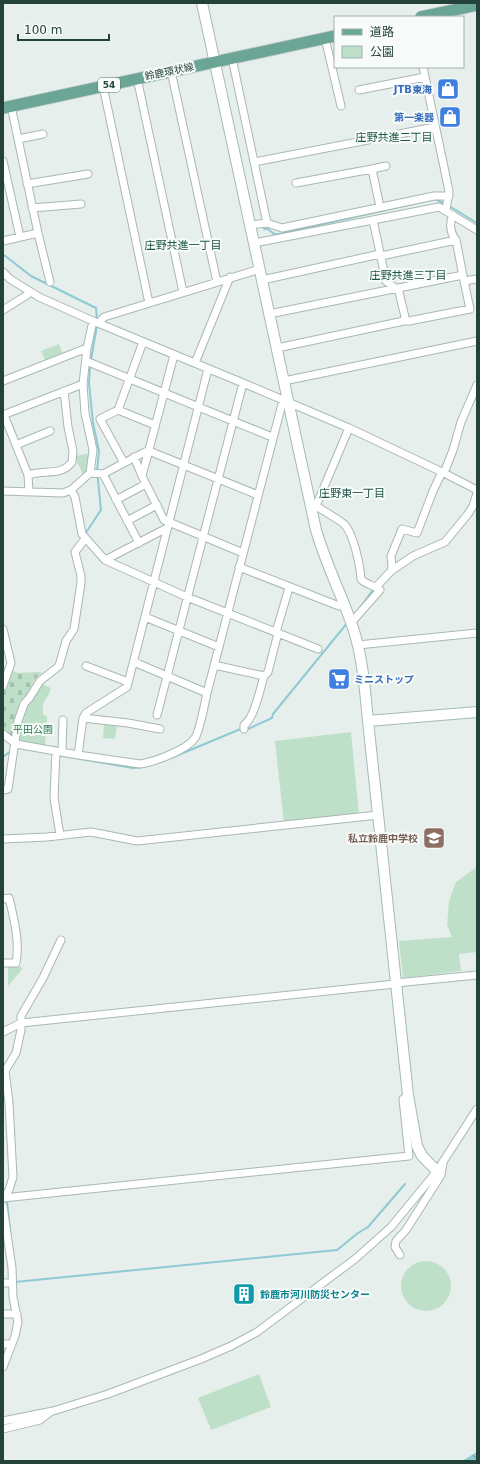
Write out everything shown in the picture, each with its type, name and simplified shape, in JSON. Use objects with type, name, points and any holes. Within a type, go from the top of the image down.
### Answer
[{"type":"main road","points":[[426,16],[477,5]]},
{"type":"main road","name":"鈴鹿環状線","points":[[7,107],[330,37]]},
{"type":"street","points":[[202,3],[270,314],[284,381],[286,401],[314,506],[322,551],[358,644],[368,722],[408,1095],[417,1146],[422,1156],[437,1170]]},
{"type":"street","points":[[330,37],[334,62]]},
{"type":"street","points":[[232,58],[267,222]]},
{"type":"street","points":[[335,68],[341,106]]},
{"type":"street","points":[[423,68],[449,191],[446,210]]},
{"type":"street","points":[[171,71],[217,282]]},
{"type":"street","points":[[359,90],[424,77]]},
{"type":"street","points":[[137,78],[182,292]]},
{"type":"street","points":[[103,86],[149,303]]},
{"type":"street","points":[[7,107],[18,139],[32,208],[50,282]]},
{"type":"street","points":[[254,162],[435,127]]},
{"type":"street","points":[[18,139],[43,134]]},
{"type":"street","points":[[3,161],[20,237]]},
{"type":"street","points":[[296,183],[386,166]]},
{"type":"street","points":[[372,168],[380,207]]},
{"type":"street","points":[[27,184],[88,174]]},
{"type":"street","points":[[254,243],[357,217],[380,207],[434,196],[449,196]]},
{"type":"street","points":[[32,208],[81,204]]},
{"type":"street","points":[[250,225],[267,222],[282,228],[357,217],[373,220],[439,207],[477,230]]},
{"type":"street","points":[[277,348],[404,321],[470,309],[456,240],[453,236],[450,222],[453,215]]},
{"type":"street","points":[[373,220],[386,281],[396,288],[405,317],[404,321]]},
{"type":"street","points":[[3,242],[38,233]]},
{"type":"street","points":[[262,280],[456,240]]},
{"type":"street","points":[[139,543],[116,500],[96,474],[93,450],[85,413],[83,384],[89,363],[87,348],[96,322],[104,317],[260,269]]},
{"type":"street","points":[[3,272],[29,292],[143,342],[349,428],[443,473],[477,492],[473,506],[468,514],[445,542],[422,551],[391,571],[378,589],[347,614]]},
{"type":"street","points":[[195,363],[230,277]]},
{"type":"street","points":[[270,314],[396,288],[464,278],[477,279]]},
{"type":"street","points":[[3,310],[27,295],[29,292]]},
{"type":"street","points":[[284,381],[477,341]]},
{"type":"street","points":[[124,463],[100,419],[118,410],[143,342]]},
{"type":"street","points":[[3,381],[87,348]]},
{"type":"street","points":[[142,476],[174,355]]},
{"type":"street","points":[[89,363],[272,438]]},
{"type":"street","points":[[78,755],[83,718],[86,713],[127,687],[208,369]]},
{"type":"street","points":[[157,715],[243,383]]},
{"type":"street","points":[[29,492],[28,475],[3,415],[83,384]]},
{"type":"street","points":[[391,571],[391,556],[402,529],[417,533],[433,491],[453,450],[461,422],[477,385]]},
{"type":"street","points":[[28,475],[44,471],[60,471],[70,466],[72,462],[73,451],[67,421],[64,391]]},
{"type":"street","points":[[3,734],[15,745],[58,753],[140,764],[150,763],[174,753],[186,746],[196,737],[272,438],[286,401]]},
{"type":"street","points":[[118,410],[155,425]]},
{"type":"street","points":[[314,506],[349,428]]},
{"type":"street","points":[[16,445],[50,431]]},
{"type":"street","points":[[3,491],[63,493],[71,490],[96,474],[149,451],[258,495]]},
{"type":"street","points":[[134,458],[168,526],[203,537],[243,553]]},
{"type":"street","points":[[116,500],[146,484]]},
{"type":"street","points":[[71,490],[75,497],[83,537],[105,560],[187,597],[318,649]]},
{"type":"street","points":[[128,521],[157,505]]},
{"type":"street","points":[[314,506],[345,525],[356,549],[361,579],[365,583],[378,589]]},
{"type":"street","points":[[105,560],[168,526]]},
{"type":"street","points":[[3,790],[8,789],[17,740],[18,721],[24,704],[40,681],[59,666],[65,636],[74,629],[81,576],[75,552],[83,537]]},
{"type":"street","points":[[239,567],[289,588],[339,606],[347,614]]},
{"type":"street","points":[[244,727],[253,713],[264,676],[268,672],[289,588]]},
{"type":"street","points":[[145,617],[219,647]]},
{"type":"street","points":[[3,629],[11,663],[3,686]]},
{"type":"street","points":[[358,644],[477,633]]},
{"type":"street","points":[[134,662],[207,693]]},
{"type":"street","points":[[214,665],[264,676]]},
{"type":"street","points":[[86,666],[128,682]]},
{"type":"street","points":[[368,722],[477,712]]},
{"type":"street","points":[[83,718],[128,723],[160,729]]},
{"type":"street","points":[[60,835],[54,798],[62,720]]},
{"type":"street","points":[[3,840],[91,832],[144,840],[378,816]]},
{"type":"street","points":[[3,899],[9,898],[15,928],[17,957],[16,963],[3,963]]},
{"type":"street","points":[[3,1367],[15,1336],[18,1322],[7,1262],[3,1201],[9,1190],[13,1177],[9,1097],[4,1074],[5,1068],[16,1053],[21,1030],[21,1016],[43,978],[61,940]]},
{"type":"street","points":[[3,1032],[21,1023],[477,975]]},
{"type":"street","points":[[3,1201],[409,1156],[403,1099],[408,1095]]},
{"type":"street","points":[[3,1421],[53,1411],[108,1394],[231,1346],[257,1332],[355,1259],[391,1227],[437,1170],[477,1109]]},
{"type":"street","points":[[3,1142],[11,1141]]},
{"type":"street","points":[[400,1255],[395,1247],[396,1241],[406,1230],[441,1175],[443,1161]]},
{"type":"street","points":[[3,1283],[12,1283]]},
{"type":"street","points":[[3,1314],[17,1314]]},
{"type":"street","points":[[3,1344],[12,1344]]},
{"type":"street","points":[[3,1430],[40,1420],[53,1411]]},
{"type":"green space","points":[[59,344],[63,355],[46,362],[41,351]]},
{"type":"green space","points":[[90,453],[88,470],[83,474],[76,460],[76,456]]},
{"type":"green space","points":[[11,670],[18,673],[42,672],[34,680],[27,695],[21,700],[12,737],[3,730],[3,692]]},
{"type":"green space","name":"平田公園","points":[[40,683],[51,688],[43,704],[43,714],[47,717],[45,747],[20,743],[19,739],[23,708]]},
{"type":"green space","points":[[104,724],[117,725],[115,739],[103,738]]},
{"type":"green space","points":[[351,732],[359,815],[284,823],[275,741]]},
{"type":"green space","points":[[477,867],[477,952],[459,954],[461,971],[403,978],[399,941],[452,937],[447,925],[449,901],[456,882]]},
{"type":"green space","points":[[8,966],[18,966],[23,968],[8,986]]},
{"type":"green space","points":[[426,1261],[436,1263],[444,1268],[449,1276],[451,1286],[449,1296],[444,1304],[436,1309],[426,1311],[416,1309],[408,1304],[403,1296],[401,1286],[403,1276],[408,1268],[416,1263]]},
{"type":"green space","points":[[259,1374],[271,1407],[211,1430],[198,1398]]},
{"type":"water","points":[[477,1452],[477,1461],[462,1461]]},
{"type":"waterway","points":[[264,229],[268,229],[274,234],[279,234],[435,199],[445,204]]},
{"type":"waterway","points":[[449,206],[477,223]]},
{"type":"waterway","points":[[4,255],[31,276],[96,308],[97,320]]},
{"type":"waterway","points":[[85,534],[101,510],[97,471],[99,451],[93,423],[89,383],[90,366],[97,325]]},
{"type":"waterway","points":[[464,524],[471,515]]},
{"type":"waterway","points":[[360,608],[372,591]]},
{"type":"waterway","points":[[171,758],[243,728],[248,729],[272,718],[273,714],[348,622]]},
{"type":"waterway","points":[[3,757],[11,751]]},
{"type":"waterway","points":[[58,755],[133,768],[159,763],[167,759]]},
{"type":"waterway","points":[[11,1194],[15,1182]]},
{"type":"waterway","points":[[15,1280],[15,1282],[337,1250],[368,1227],[405,1184]]},
{"type":"waterway","points":[[7,1201],[10,1230]]},
{"type":"place","name":"JTB東海","points":[[448,89]]},
{"type":"place","name":"第一楽器","points":[[450,117]]},
{"type":"place","name":"ミニストップ","points":[[339,679]]},
{"type":"place","name":"私立鈴鹿中学校","points":[[434,838]]},
{"type":"place","name":"鈴鹿市河川防災センター","points":[[244,1294]]},
{"type":"district","name":"庄野共進二丁目","points":[[394,137]]},
{"type":"district","name":"庄野共進一丁目","points":[[183,245]]},
{"type":"district","name":"庄野共進三丁目","points":[[408,275]]},
{"type":"district","name":"庄野東一丁目","points":[[352,493]]}]
